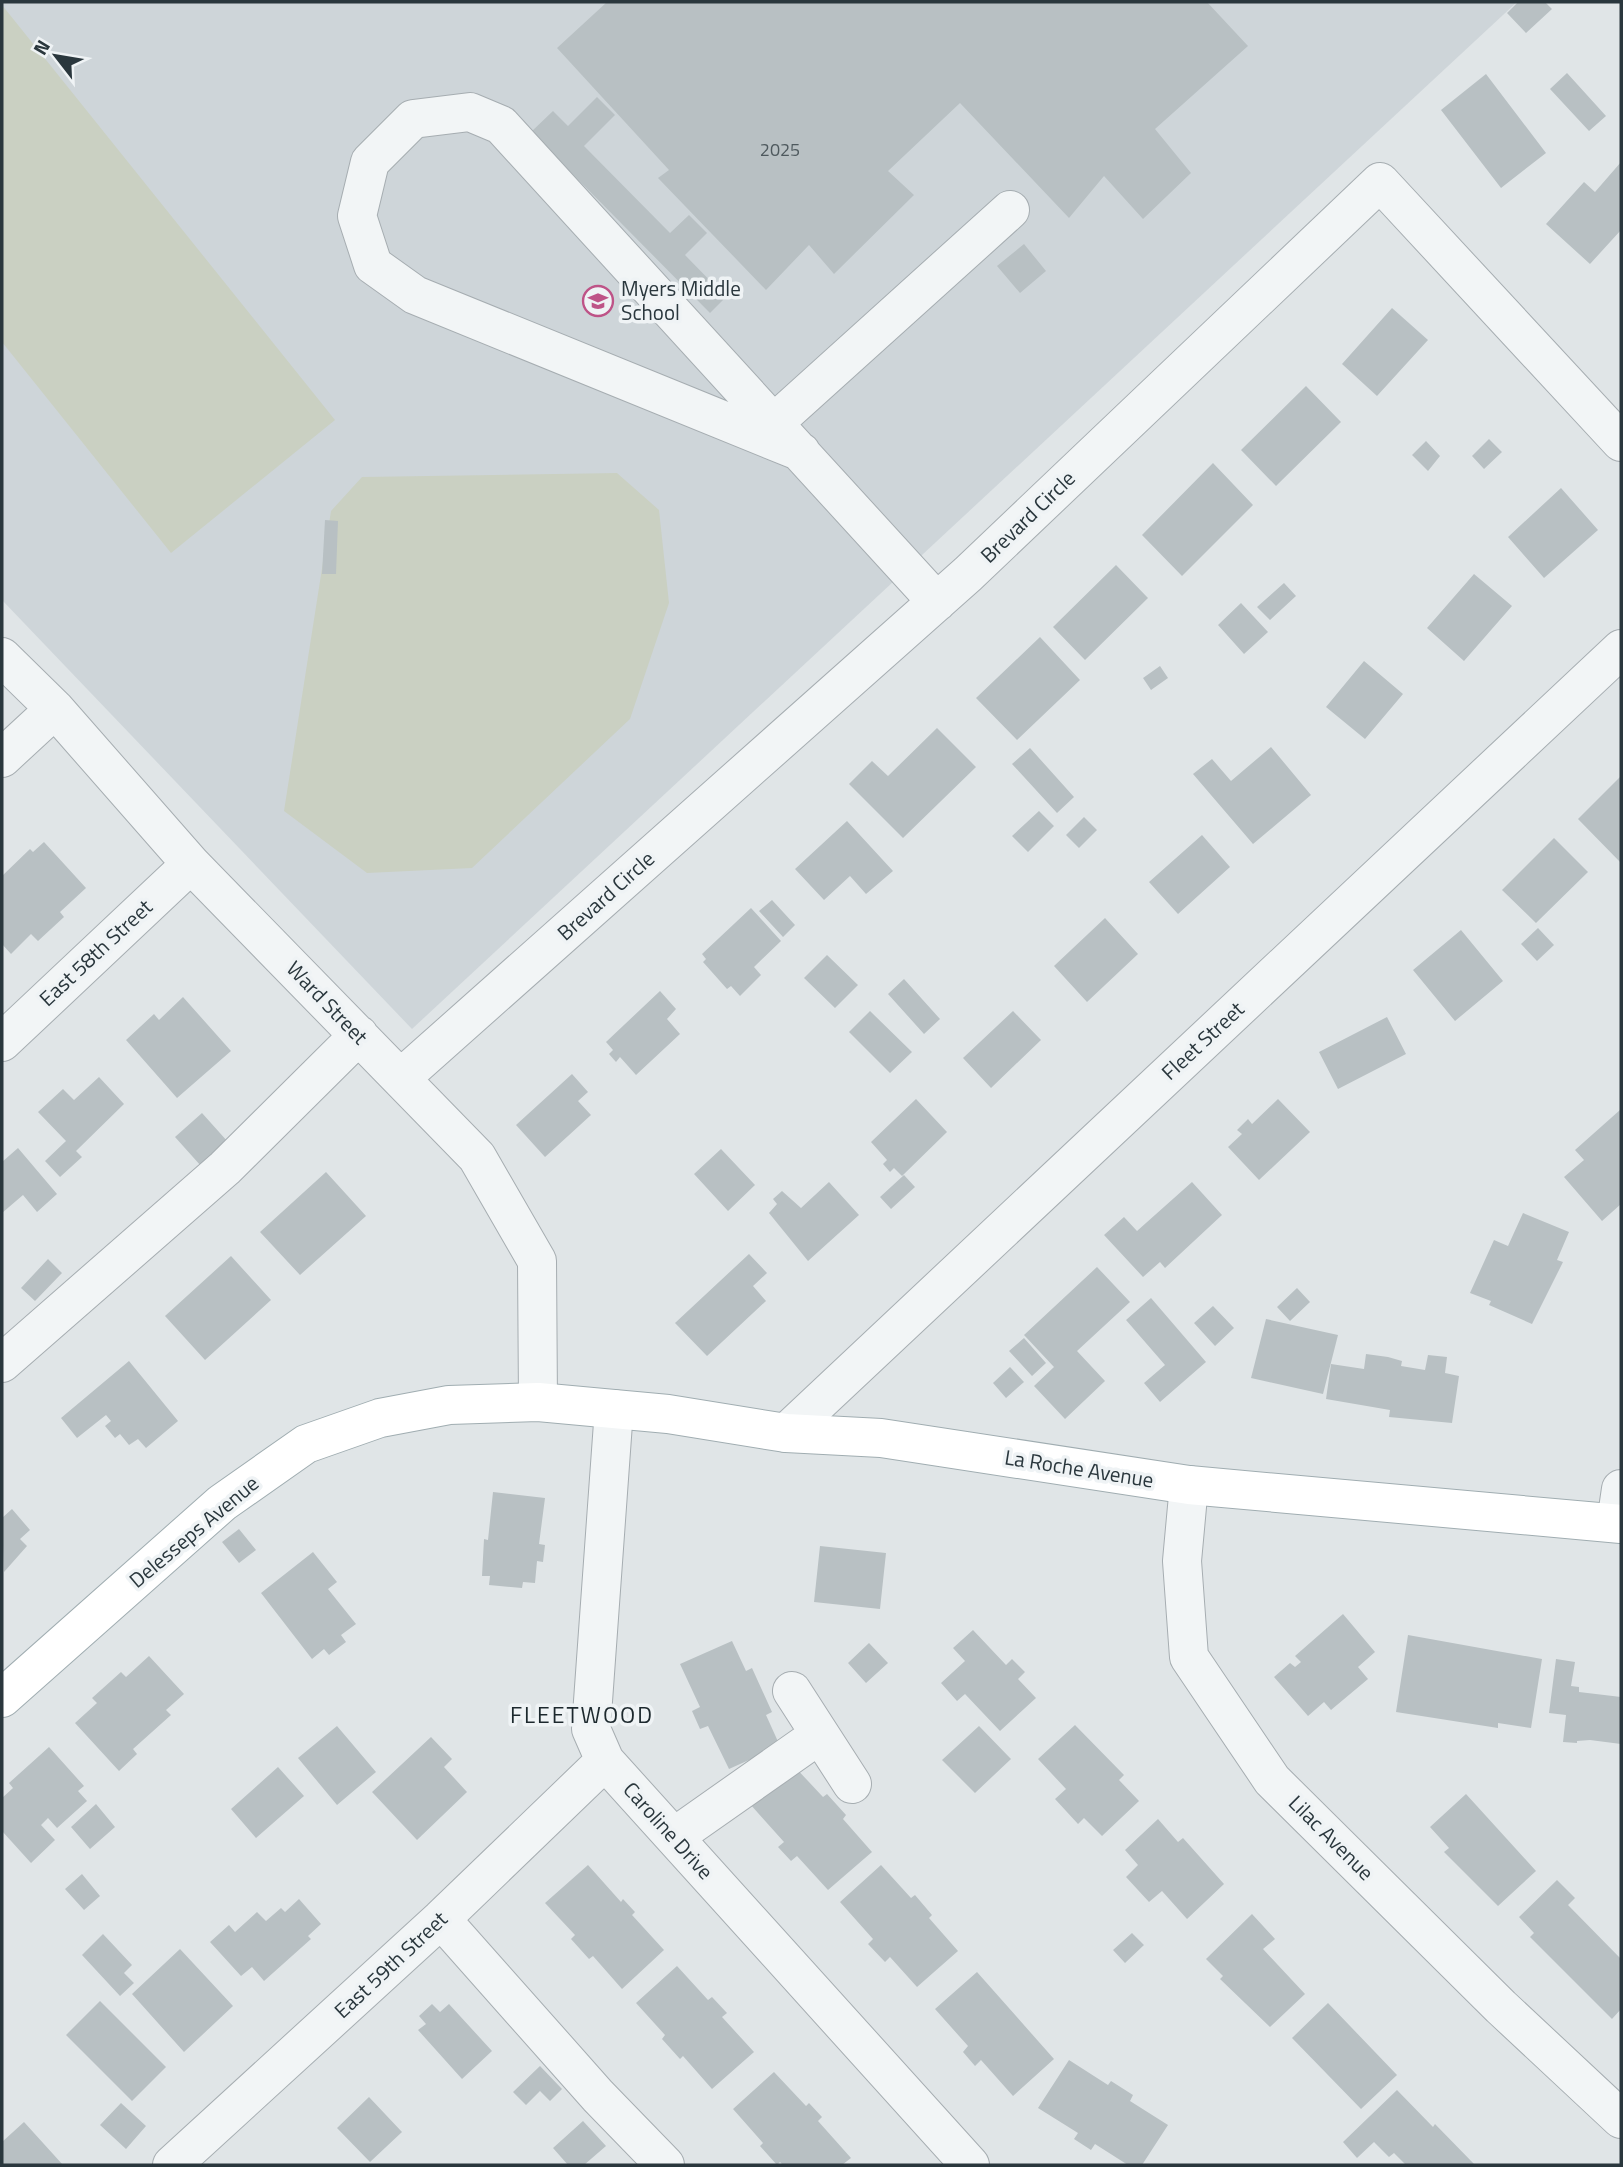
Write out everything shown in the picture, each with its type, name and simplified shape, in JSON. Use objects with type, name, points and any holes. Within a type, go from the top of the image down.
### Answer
[{"type":"main road","name":"La Roche Avenue","points":[[538,1402],[614,1409],[786,1433],[881,1438],[1189,1485],[1619,1512]]},
{"type":"main road","name":"Delesseps Avenue","points":[[2,1698],[222,1503],[306,1444],[380,1418],[437,1407],[538,1402]]},
{"type":"street","points":[[801,452],[415,295],[373,265],[357,216],[370,162],[414,119],[470,113],[501,125],[801,452],[937,601]]},
{"type":"street","name":"Brevard Circle","points":[[401,1078],[937,601],[1380,182],[1621,442]]},
{"type":"street","points":[[774,423],[1010,210]]},
{"type":"street","name":"Fleet Street","points":[[786,1433],[1621,649]]},
{"type":"street","name":"Ward Street","points":[[2,657],[55,709],[191,864],[477,1157],[537,1261],[538,1402]]},
{"type":"street","points":[[2,758],[55,709]]},
{"type":"street","name":"East 58th Street","points":[[2,1042],[191,864]]},
{"type":"street","points":[[2,1363],[225,1168],[359,1035]]},
{"type":"street","name":"Caroline Drive","points":[[614,1409],[591,1729],[605,1761],[970,2165]]},
{"type":"street","name":"Lilac Avenue","points":[[1189,1485],[1182,1561],[1189,1657],[1272,1780],[1501,2007],[1621,2119]]},
{"type":"street","points":[[792,1690],[852,1784]]},
{"type":"street","points":[[674,1837],[819,1735]]},
{"type":"street","name":"East 59th Street","points":[[172,2165],[441,1920],[605,1761]]},
{"type":"street","points":[[441,1920],[598,2096],[664,2165]]},
{"type":"shaded area","name":"Myers Middle School","points":[[2,2],[1517,2],[412,1029],[2,600]]},
{"type":"shaded area","points":[[2,5],[335,420],[171,553],[2,342]]},
{"type":"shaded area","points":[[617,473],[659,510],[669,603],[630,719],[472,868],[367,873],[284,811],[331,511],[362,477]]},
{"type":"building","name":"Myers Middle School","points":[[607,2],[1207,2],[1248,46],[1155,129],[1191,173],[1143,219],[1104,176],[1069,218],[960,103],[888,171],[914,195],[834,274],[809,245],[766,290],[658,178],[669,170],[557,48]]},
{"type":"building","points":[[1518,2],[1545,2],[1552,9],[1526,33],[1507,13]]},
{"type":"building","points":[[1567,73],[1606,116],[1589,131],[1550,89]]},
{"type":"building","points":[[1486,74],[1546,153],[1501,188],[1441,110]]},
{"type":"building","points":[[597,97],[615,115],[584,146],[670,233],[689,215],[707,233],[685,255],[726,297],[710,313],[531,132],[553,111],[568,126]]},
{"type":"building","points":[[1621,162],[1621,230],[1590,264],[1546,224],[1584,182],[1595,192]]},
{"type":"building","points":[[1024,244],[1046,271],[1020,293],[997,266]]},
{"type":"building","points":[[1392,308],[1428,340],[1377,396],[1342,364]]},
{"type":"building","points":[[1306,386],[1341,422],[1276,486],[1241,450]]},
{"type":"building","points":[[1489,439],[1502,452],[1484,469],[1472,456]]},
{"type":"building","points":[[1426,441],[1440,456],[1428,471],[1412,455]]},
{"type":"building","points":[[1213,463],[1253,505],[1182,576],[1142,535]]},
{"type":"building","points":[[1561,488],[1598,530],[1544,578],[1508,537]]},
{"type":"building","points":[[325,520],[338,521],[336,574],[322,574]]},
{"type":"building","points":[[1116,565],[1148,598],[1085,660],[1053,627]]},
{"type":"building","points":[[1474,574],[1512,606],[1464,661],[1427,628]]},
{"type":"building","points":[[1284,583],[1296,596],[1270,620],[1257,607]]},
{"type":"building","points":[[1241,603],[1268,632],[1244,654],[1218,625]]},
{"type":"building","points":[[1040,637],[1080,680],[1017,740],[976,698]]},
{"type":"building","points":[[1364,661],[1403,694],[1365,739],[1326,707]]},
{"type":"building","points":[[1160,666],[1168,678],[1151,690],[1143,678]]},
{"type":"building","points":[[937,728],[976,767],[903,838],[849,784],[872,761],[888,776]]},
{"type":"building","points":[[1271,747],[1311,795],[1253,844],[1193,774],[1212,759],[1231,781]]},
{"type":"building","points":[[1030,748],[1074,797],[1057,813],[1012,764]]},
{"type":"building","points":[[1621,776],[1621,863],[1578,819]]},
{"type":"building","points":[[1039,811],[1054,826],[1028,852],[1012,836]]},
{"type":"building","points":[[1084,817],[1097,830],[1079,848],[1066,835]]},
{"type":"building","points":[[847,821],[893,871],[866,894],[850,876],[824,900],[795,869]]},
{"type":"building","points":[[1202,835],[1230,867],[1178,914],[1149,882]]},
{"type":"building","points":[[1554,838],[1588,872],[1536,923],[1502,890]]},
{"type":"building","points":[[44,842],[86,888],[60,912],[64,917],[38,941],[31,934],[11,954],[2,944],[2,876],[30,849],[33,852]]},
{"type":"building","points":[[772,900],[795,925],[783,937],[759,911]]},
{"type":"building","points":[[751,908],[781,941],[754,967],[761,975],[740,996],[731,986],[727,989],[703,962],[706,959],[702,954]]},
{"type":"building","points":[[1105,918],[1138,954],[1087,1002],[1054,966]]},
{"type":"building","points":[[1538,928],[1554,945],[1537,961],[1521,944]]},
{"type":"building","points":[[1461,930],[1503,981],[1455,1021],[1413,970]]},
{"type":"building","points":[[827,955],[858,985],[835,1008],[804,978]]},
{"type":"building","points":[[904,979],[940,1019],[924,1034],[888,994]]},
{"type":"building","points":[[660,991],[676,1009],[667,1019],[680,1034],[636,1075],[620,1057],[616,1062],[609,1054],[613,1050],[606,1042]]},
{"type":"building","points":[[183,997],[231,1051],[177,1098],[126,1040],[154,1014],[159,1020]]},
{"type":"building","points":[[870,1011],[912,1052],[890,1073],[849,1032]]},
{"type":"building","points":[[1013,1011],[1041,1040],[991,1088],[963,1058]]},
{"type":"building","points":[[1387,1017],[1406,1054],[1338,1089],[1319,1052]]},
{"type":"building","points":[[572,1074],[588,1092],[578,1101],[591,1115],[545,1157],[516,1125]]},
{"type":"building","points":[[99,1077],[124,1104],[76,1151],[82,1157],[60,1177],[45,1161],[66,1141],[38,1112],[63,1089],[74,1100]]},
{"type":"building","points":[[916,1099],[947,1132],[902,1176],[894,1168],[890,1172],[883,1164],[887,1160],[871,1142]]},
{"type":"building","points":[[1278,1099],[1310,1132],[1259,1180],[1228,1147],[1242,1134],[1237,1130],[1248,1119],[1252,1124]]},
{"type":"building","points":[[1620,1110],[1621,1204],[1602,1221],[1564,1177],[1584,1160],[1575,1150]]},
{"type":"building","points":[[202,1113],[228,1142],[201,1166],[175,1137]]},
{"type":"building","points":[[18,1148],[57,1194],[37,1212],[23,1195],[2,1213],[2,1162]]},
{"type":"building","points":[[721,1149],[755,1185],[728,1211],[694,1174]]},
{"type":"building","points":[[326,1172],[366,1216],[300,1275],[260,1232]]},
{"type":"building","points":[[904,1175],[915,1187],[891,1209],[880,1197]]},
{"type":"building","points":[[829,1182],[859,1215],[808,1261],[769,1213],[777,1204],[773,1199],[782,1191],[801,1208]]},
{"type":"building","points":[[1192,1182],[1222,1215],[1165,1268],[1160,1262],[1143,1277],[1104,1235],[1124,1217],[1137,1231]]},
{"type":"building","points":[[1523,1213],[1569,1232],[1557,1260],[1563,1262],[1532,1324],[1489,1305],[1491,1301],[1470,1293],[1494,1240],[1508,1246]]},
{"type":"building","points":[[749,1254],[767,1273],[753,1286],[766,1301],[707,1356],[675,1323]]},
{"type":"building","points":[[231,1256],[271,1300],[205,1360],[165,1316]]},
{"type":"building","points":[[48,1259],[62,1273],[35,1301],[21,1288]]},
{"type":"building","points":[[1097,1267],[1130,1302],[1077,1351],[1105,1381],[1065,1419],[1034,1386],[1054,1367],[1024,1335]]},
{"type":"building","points":[[1297,1288],[1310,1302],[1290,1321],[1277,1307]]},
{"type":"building","points":[[1151,1298],[1206,1362],[1160,1402],[1144,1383],[1165,1365],[1126,1320]]},
{"type":"building","points":[[1213,1306],[1234,1328],[1215,1346],[1194,1323]]},
{"type":"building","points":[[1266,1319],[1338,1335],[1323,1394],[1251,1378]]},
{"type":"building","points":[[1024,1338],[1046,1363],[1032,1376],[1009,1351]]},
{"type":"building","points":[[1366,1354],[1388,1357],[1402,1361],[1401,1366],[1425,1370],[1428,1355],[1447,1357],[1445,1373],[1459,1376],[1452,1423],[1389,1417],[1390,1410],[1326,1399],[1331,1364],[1364,1369]]},
{"type":"building","points":[[129,1361],[178,1421],[146,1448],[138,1439],[129,1445],[120,1434],[115,1438],[105,1426],[111,1421],[106,1415],[77,1438],[61,1418]]},
{"type":"building","points":[[1010,1367],[1024,1382],[1006,1398],[993,1383]]},
{"type":"building","points":[[493,1492],[545,1498],[539,1544],[545,1545],[543,1562],[537,1561],[535,1583],[523,1582],[522,1588],[489,1585],[490,1576],[482,1576],[484,1539],[488,1540]]},
{"type":"building","points":[[12,1509],[30,1530],[20,1539],[27,1546],[4,1572],[2,1518]]},
{"type":"building","points":[[239,1529],[256,1550],[239,1563],[222,1542]]},
{"type":"building","points":[[820,1546],[886,1553],[880,1609],[814,1602]]},
{"type":"building","points":[[313,1552],[337,1582],[328,1589],[356,1624],[341,1635],[346,1642],[329,1655],[324,1649],[312,1659],[261,1593]]},
{"type":"building","points":[[1343,1614],[1375,1652],[1358,1667],[1368,1679],[1331,1710],[1324,1702],[1308,1716],[1274,1677],[1290,1663],[1295,1667],[1301,1662],[1295,1656]]},
{"type":"building","points":[[973,1630],[1006,1665],[1012,1659],[1025,1672],[1018,1679],[1036,1698],[1000,1731],[965,1694],[957,1701],[941,1683],[965,1661],[953,1648]]},
{"type":"building","points":[[1408,1635],[1542,1659],[1531,1728],[1498,1723],[1498,1728],[1396,1712]]},
{"type":"building","points":[[732,1641],[746,1671],[752,1668],[772,1712],[766,1715],[780,1746],[729,1769],[708,1726],[700,1729],[692,1711],[700,1707],[680,1664]]},
{"type":"building","points":[[869,1643],[888,1663],[866,1683],[848,1663]]},
{"type":"building","points":[[149,1656],[184,1694],[166,1710],[171,1715],[133,1749],[137,1754],[119,1771],[75,1723],[97,1703],[92,1698],[121,1672],[126,1677]]},
{"type":"building","points":[[1556,1659],[1575,1662],[1571,1686],[1579,1687],[1579,1692],[1621,1697],[1621,1744],[1590,1740],[1563,1742],[1566,1715],[1549,1713]]},
{"type":"building","points":[[1075,1725],[1124,1775],[1119,1780],[1139,1801],[1102,1836],[1084,1818],[1078,1824],[1055,1799],[1066,1789],[1038,1759]]},
{"type":"building","points":[[337,1726],[376,1772],[337,1805],[298,1758]]},
{"type":"building","points":[[979,1726],[1011,1759],[975,1793],[942,1760]]},
{"type":"building","points":[[431,1737],[452,1759],[444,1767],[467,1792],[417,1840],[372,1792]]},
{"type":"building","points":[[49,1747],[84,1786],[78,1791],[87,1801],[57,1828],[48,1818],[41,1825],[55,1840],[31,1863],[2,1831],[2,1798],[13,1788],[9,1783]]},
{"type":"building","points":[[793,1765],[823,1797],[827,1794],[846,1815],[843,1819],[872,1852],[828,1890],[797,1856],[791,1861],[778,1847],[784,1842],[750,1804]]},
{"type":"building","points":[[278,1767],[304,1796],[256,1838],[231,1809]]},
{"type":"building","points":[[1466,1794],[1536,1871],[1498,1906],[1444,1852],[1449,1848],[1430,1827]]},
{"type":"building","points":[[96,1804],[115,1827],[90,1849],[71,1827]]},
{"type":"building","points":[[1158,1819],[1178,1842],[1183,1838],[1224,1884],[1187,1919],[1162,1891],[1149,1902],[1126,1877],[1138,1865],[1125,1850]]},
{"type":"building","points":[[588,1865],[621,1902],[623,1899],[635,1912],[632,1915],[664,1950],[622,1989],[593,1956],[589,1959],[571,1939],[575,1935],[545,1903]]},
{"type":"building","points":[[881,1865],[911,1898],[915,1895],[932,1915],[929,1918],[958,1951],[917,1987],[890,1957],[885,1962],[868,1944],[873,1939],[840,1902]]},
{"type":"building","points":[[82,1874],[100,1896],[84,1910],[65,1889]]},
{"type":"building","points":[[1557,1880],[1575,1898],[1568,1905],[1621,1959],[1621,2009],[1612,2019],[1530,1937],[1534,1933],[1519,1917]]},
{"type":"building","points":[[299,1899],[321,1924],[308,1936],[311,1939],[264,1981],[252,1967],[241,1976],[210,1942],[229,1925],[235,1932],[257,1912],[266,1921],[281,1908],[285,1912]]},
{"type":"building","points":[[1252,1914],[1275,1939],[1263,1949],[1305,1994],[1270,2027],[1220,1979],[1223,1976],[1206,1959]]},
{"type":"building","points":[[1132,1933],[1144,1945],[1125,1963],[1113,1950]]},
{"type":"building","points":[[103,1934],[132,1965],[124,1973],[134,1983],[120,1996],[82,1955]]},
{"type":"building","points":[[180,1949],[233,2006],[184,2052],[132,1994]]},
{"type":"building","points":[[677,1966],[708,2000],[712,1997],[727,2013],[722,2017],[754,2052],[712,2089],[683,2056],[680,2059],[662,2039],[665,2035],[636,2003]]},
{"type":"building","points":[[977,1972],[1054,2059],[1013,2096],[981,2060],[975,2066],[963,2052],[968,2046],[935,2009]]},
{"type":"building","points":[[100,2001],[166,2067],[132,2101],[66,2035]]},
{"type":"building","points":[[1328,2003],[1397,2075],[1361,2109],[1292,2038]]},
{"type":"building","points":[[432,2004],[440,2012],[449,2004],[492,2051],[462,2079],[418,2030],[426,2024],[419,2016]]},
{"type":"building","points":[[1069,2060],[1108,2085],[1111,2081],[1133,2095],[1130,2101],[1168,2125],[1142,2165],[1128,2165],[1095,2144],[1091,2150],[1074,2139],[1078,2133],[1038,2108]]},
{"type":"building","points":[[540,2066],[562,2089],[550,2101],[540,2091],[526,2105],[513,2092]]},
{"type":"building","points":[[774,2072],[806,2106],[809,2103],[822,2117],[818,2121],[851,2158],[842,2165],[783,2165],[780,2162],[777,2165],[760,2146],[763,2143],[733,2109]]},
{"type":"building","points":[[1397,2090],[1475,2165],[1406,2165],[1394,2153],[1389,2157],[1374,2142],[1357,2158],[1343,2142]]},
{"type":"building","points":[[369,2097],[402,2132],[370,2162],[337,2128]]},
{"type":"building","points":[[121,2103],[146,2126],[126,2149],[100,2125]]},
{"type":"building","points":[[583,2121],[606,2146],[584,2165],[568,2165],[553,2148]]},
{"type":"building","points":[[24,2122],[63,2165],[2,2165],[2,2142]]},
{"type":"place","name":"Myers Middle School","points":[[598,301]]},
{"type":"district","name":"FLEETWOOD","points":[[582,1715]]}]
